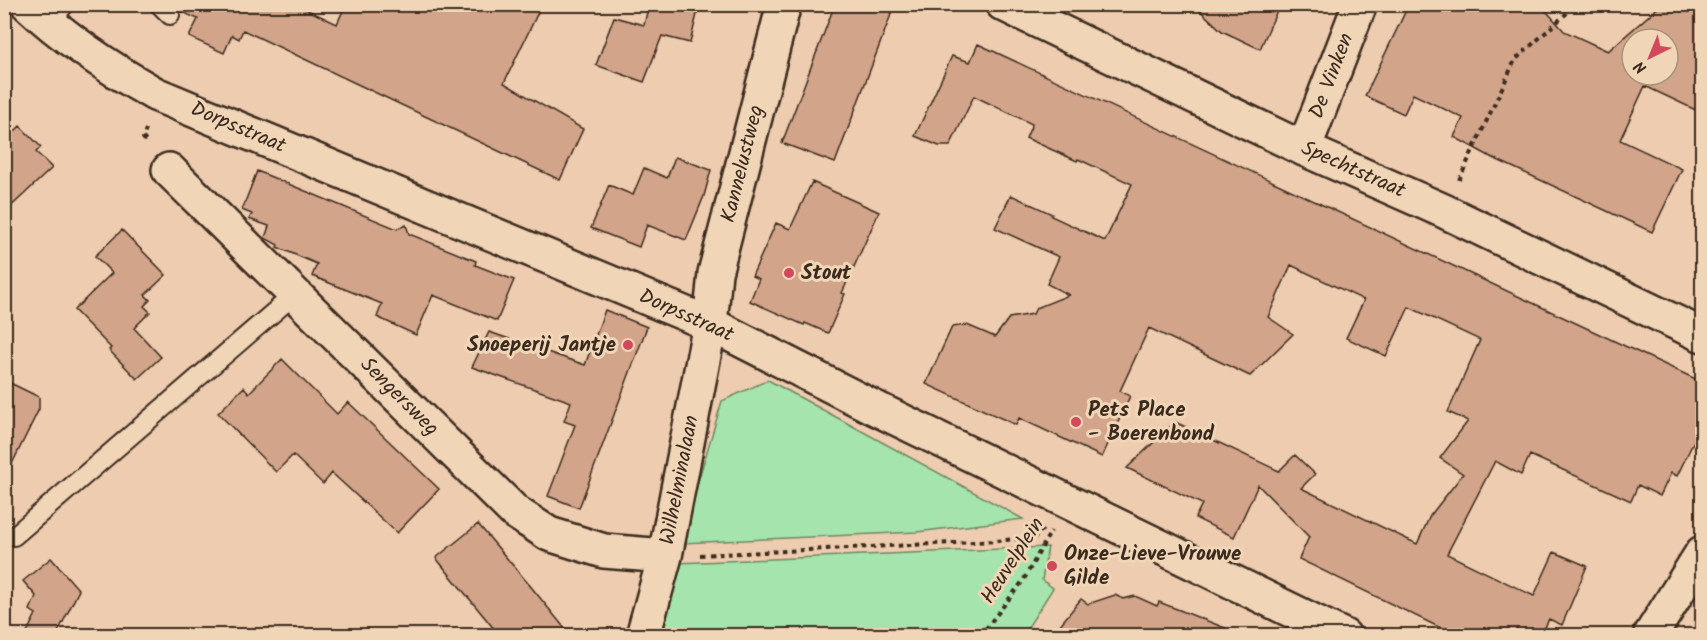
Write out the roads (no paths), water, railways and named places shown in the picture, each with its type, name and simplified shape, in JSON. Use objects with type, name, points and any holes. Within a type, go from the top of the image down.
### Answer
[{"type":"street","name":"Kannelustweg","points":[[710,324],[715,273],[784,4]]},
{"type":"street","name":"Spechtstraat","points":[[1003,4],[1702,335]]},
{"type":"street","name":"De Vinken","points":[[1304,148],[1360,4]]},
{"type":"street","name":"Dorpsstraat","points":[[47,11],[112,70],[155,94],[710,324],[869,405],[1344,636]]},
{"type":"street","name":"Sengersweg","points":[[169,170],[515,512],[549,534],[604,551],[665,556]]},
{"type":"street","name":"Wilhelminalaan","points":[[643,636],[665,556],[710,324]]},
{"type":"street","points":[[1650,636],[1702,553]]},
{"type":"lane","points":[[14,536],[295,294]]},
{"type":"place","name":"Stout","points":[[789,273]]},
{"type":"place","name":"Snoeperij Jantje","points":[[628,345]]},
{"type":"place","name":"Pets Place - Boerenbond","points":[[1076,422]]},
{"type":"place","name":"Onze-Lieve-Vrouwe Gilde","points":[[1052,566]]}]
